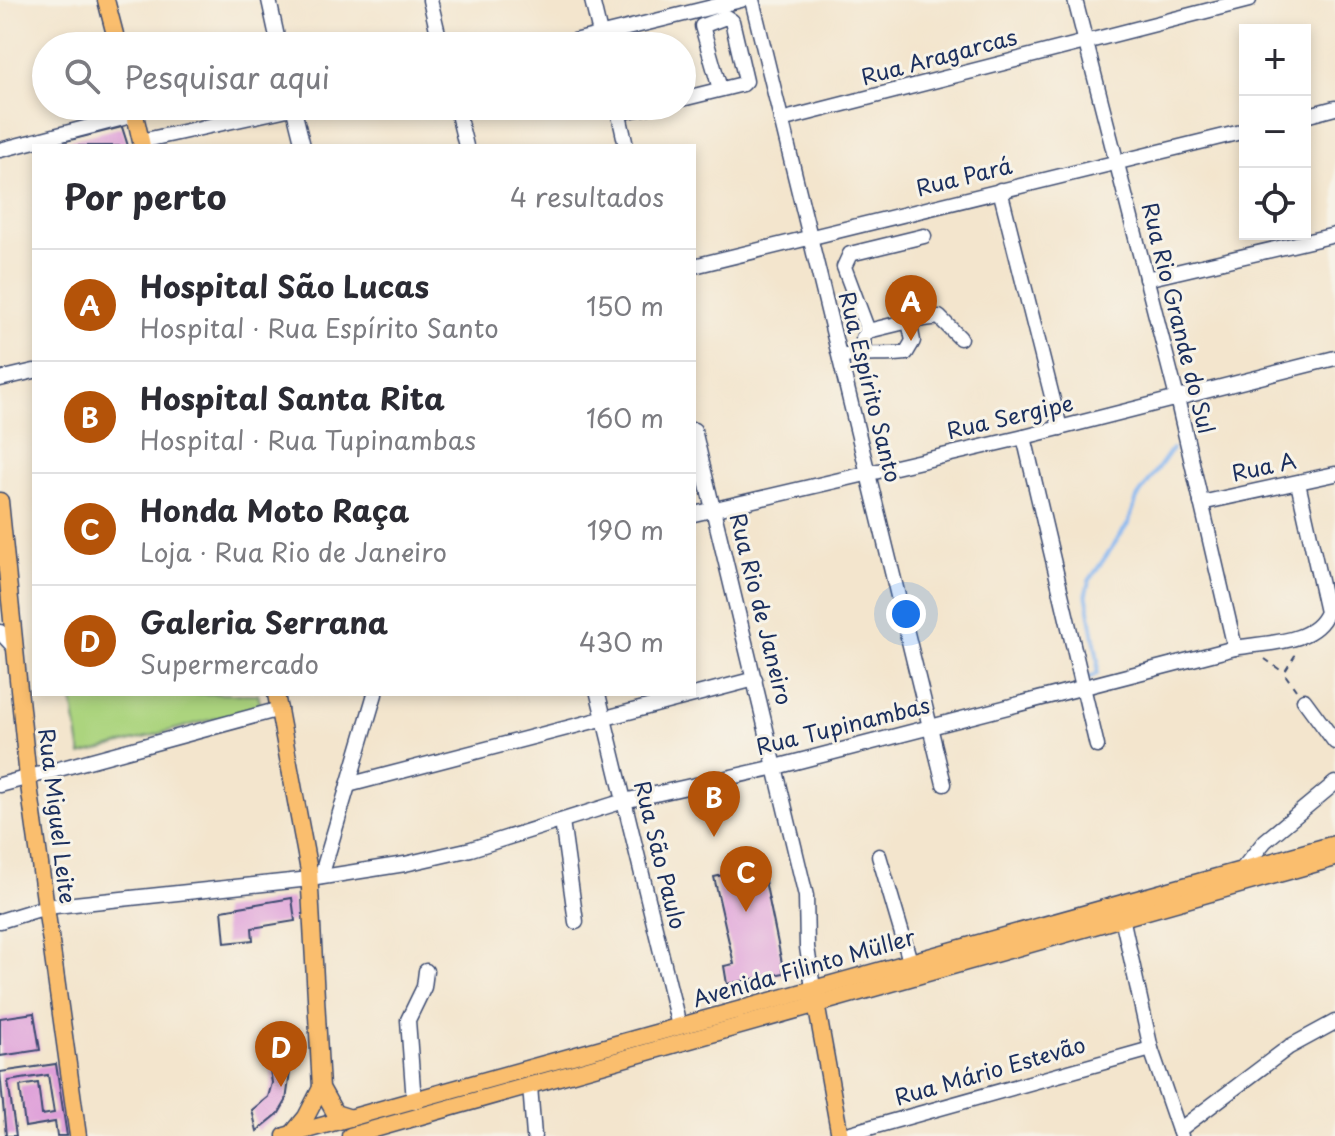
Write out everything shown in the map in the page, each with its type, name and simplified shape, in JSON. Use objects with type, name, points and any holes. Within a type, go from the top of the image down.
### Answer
[{"type":"main road","points":[[106,0],[114,32]]},
{"type":"main road","points":[[136,120],[142,144]]},
{"type":"main road","name":"Rua Miguel Leite","points":[[0,501],[28,778],[78,1136]]},
{"type":"main road","points":[[278,702],[315,878],[321,1088],[335,1113],[351,1118]]},
{"type":"main road","name":"Avenida Filinto Müller","points":[[350,1136],[530,1086],[910,961],[1335,844]]},
{"type":"main road","name":"Avenida Filinto Müller","points":[[288,1136],[679,1026],[814,995],[833,997],[1335,858]]},
{"type":"main road","points":[[814,995],[840,1136]]},
{"type":"main road","points":[[288,1136],[306,1117],[321,1088]]},
{"type":"street","points":[[269,0],[276,32]]},
{"type":"street","points":[[430,0],[438,32]]},
{"type":"street","points":[[592,0],[600,32]]},
{"type":"street","points":[[633,32],[741,0]]},
{"type":"street","name":"Rua Espírito Santo","points":[[752,0],[944,784]]},
{"type":"street","name":"Rua Rio Grande do Sul","points":[[1075,0],[1240,647]]},
{"type":"street","name":"Rua Aragarcas","points":[[781,120],[1249,0]]},
{"type":"street","points":[[696,95],[743,84],[746,77],[732,21],[726,17],[702,26],[720,89]]},
{"type":"street","points":[[1311,114],[1335,108]]},
{"type":"street","points":[[0,150],[100,120]]},
{"type":"street","points":[[142,144],[242,120]]},
{"type":"street","points":[[298,120],[303,144]]},
{"type":"street","points":[[460,120],[466,144]]},
{"type":"street","points":[[620,120],[626,144]]},
{"type":"street","name":"Rua Pará","points":[[696,266],[1239,132]]},
{"type":"street","points":[[1000,190],[1060,428]]},
{"type":"street","points":[[1146,279],[1335,235]]},
{"type":"street","points":[[868,331],[844,267],[845,259],[850,254],[924,236]]},
{"type":"street","points":[[864,352],[863,338],[868,331],[909,321],[939,317],[960,338]]},
{"type":"street","points":[[840,357],[864,352],[881,356],[906,353],[913,341],[909,321]]},
{"type":"street","name":"Rua Sergipe","points":[[696,514],[1024,437],[1335,358]]},
{"type":"street","points":[[0,379],[32,371]]},
{"type":"street","points":[[1024,437],[1097,746]]},
{"type":"street","name":"Rua Rio de Janeiro","points":[[696,438],[806,896],[807,947],[814,995]]},
{"type":"street","name":"Rua A","points":[[1201,503],[1335,474]]},
{"type":"street","points":[[1298,483],[1327,612],[1323,623],[1307,635]]},
{"type":"street","points":[[0,632],[15,648]]},
{"type":"street","name":"Rua Tupinambas","points":[[0,921],[46,907],[315,878],[471,849],[624,801],[776,767],[1240,647],[1307,635]]},
{"type":"street","points":[[696,694],[755,679]]},
{"type":"street","points":[[315,878],[348,785],[374,696]]},
{"type":"street","name":"Rua São Paulo","points":[[599,696],[679,1026]]},
{"type":"street","points":[[348,785],[687,696]]},
{"type":"street","points":[[1304,700],[1335,742]]},
{"type":"street","points":[[0,785],[278,702]]},
{"type":"street","points":[[1240,872],[1265,841],[1335,783]]},
{"type":"street","points":[[562,821],[576,922]]},
{"type":"street","points":[[879,856],[910,961]]},
{"type":"street","points":[[1122,917],[1151,1049],[1180,1133],[1289,1047],[1335,1022]]},
{"type":"street","points":[[414,1102],[408,1020],[424,987],[426,971]]},
{"type":"street","name":"Rua Mário Estevão","points":[[840,1136],[1151,1049]]},
{"type":"street","points":[[530,1086],[534,1136]]},
{"type":"path","points":[[1284,673],[1307,635]]},
{"type":"path","points":[[1240,647],[1284,673],[1304,700]]},
{"type":"green space","points":[[71,696],[258,696],[261,706],[81,755]]},
{"type":"building","points":[[122,127],[127,144],[58,144]]},
{"type":"building","points":[[762,866],[784,973],[727,984],[724,966],[734,964],[714,877]]},
{"type":"building","points":[[292,898],[295,921],[252,928],[253,940],[225,943],[222,910]]},
{"type":"building","points":[[34,1013],[40,1050],[0,1056],[0,1018]]},
{"type":"building","points":[[299,1045],[305,1052],[300,1064],[294,1065],[290,1072],[286,1101],[279,1113],[257,1131],[252,1110],[268,1097],[272,1083],[267,1048]]},
{"type":"building","points":[[56,1064],[67,1136],[57,1136],[55,1122],[25,1127],[20,1086],[38,1083],[42,1115],[54,1113],[48,1075],[8,1081],[16,1136],[6,1136],[0,1072]]},
{"type":"waterway","points":[[1088,678],[1097,674],[1098,660],[1086,593],[1089,581],[1128,524],[1137,498],[1172,449]]},
{"type":"place","name":"Hospital São Lucas","points":[[911,341]]},
{"type":"place","name":"Hospital Santa Rita","points":[[714,837]]},
{"type":"place","name":"Honda Moto Raça","points":[[746,912]]},
{"type":"place","name":"Galeria Serrana","points":[[281,1087]]}]
